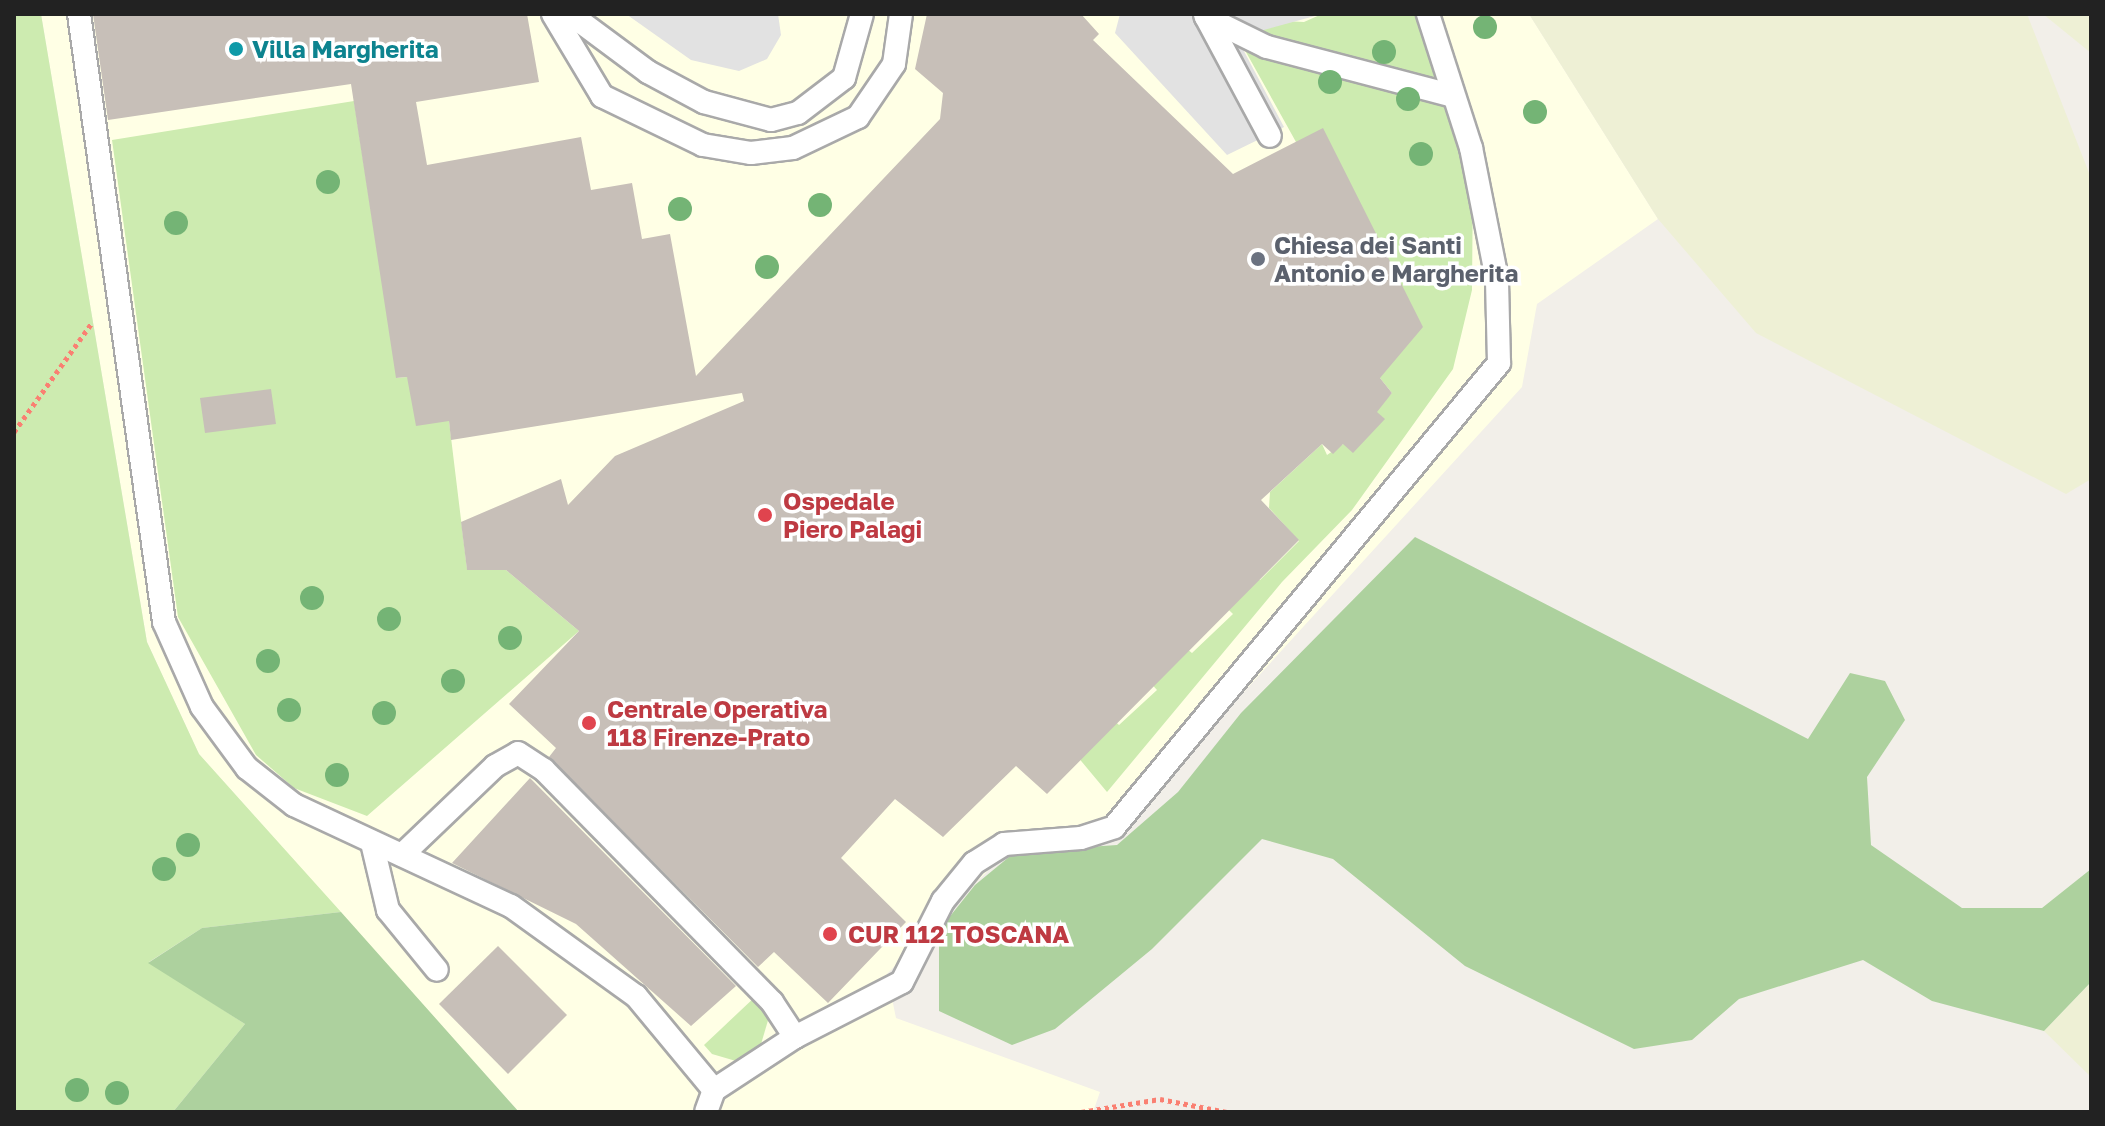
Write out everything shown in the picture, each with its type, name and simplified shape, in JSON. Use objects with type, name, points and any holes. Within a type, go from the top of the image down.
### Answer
[{"type":"lane","points":[[79,14],[164,622],[202,707],[247,768],[294,805],[373,847],[402,855],[511,906],[636,996],[710,1101],[795,1037],[902,982],[948,892],[974,863],[1004,844],[1081,838],[1114,827],[1499,363],[1497,279],[1471,148],[1450,95],[1428,14]]},
{"type":"lane","points":[[553,14],[602,96],[703,145],[751,153],[793,148],[858,117],[894,64],[901,14]]},
{"type":"lane","points":[[570,14],[690,95],[771,120],[798,113],[844,78],[862,14]]},
{"type":"lane","points":[[1205,16],[1267,47],[1450,95]]},
{"type":"lane","points":[[1205,16],[1270,136]]},
{"type":"lane","points":[[402,855],[495,766],[518,753],[544,770],[772,1002],[795,1037]]},
{"type":"lane","points":[[373,847],[388,910],[437,970]]},
{"type":"path","points":[[14,432],[74,340],[119,300]]},
{"type":"path","points":[[1081,1112],[1160,1099],[1227,1112]]},
{"type":"shaded area","name":"Ospedale Piero Palagi","points":[[41,14],[1529,14],[1658,219],[1537,304],[1522,387],[1108,841],[1011,847],[887,974],[896,1018],[1100,1092],[1093,1112],[519,1112],[199,754],[147,642]]},
{"type":"shaded area","points":[[626,14],[778,14],[781,35],[767,59],[739,71],[691,60]]},
{"type":"shaded area","points":[[1120,14],[1322,14],[1260,31],[1227,19],[1284,127],[1227,155],[1115,33]]},
{"type":"shaded area","points":[[1529,14],[2027,14],[2091,178],[2091,479],[2066,494],[1756,333],[1658,219]]},
{"type":"shaded area","points":[[2043,14],[2091,14],[2091,53]]},
{"type":"shaded area","points":[[2091,982],[2091,1077],[2044,1031]]},
{"type":"green space","points":[[14,14],[41,14],[147,642],[199,754],[341,912],[202,928],[149,962],[245,1024],[173,1112],[14,1112]]},
{"type":"green space","points":[[1322,14],[1428,14],[1473,174],[1472,290],[1453,369],[1352,510],[1282,582],[1107,792],[1057,732],[1083,693],[1119,725],[1157,690],[1128,658],[1151,620],[1192,653],[1233,614],[1200,582],[1223,546],[1260,580],[1299,541],[1269,508],[1270,492],[1322,444],[1327,455],[1343,444],[1392,393],[1380,378],[1296,142],[1227,18],[1304,22]]},
{"type":"green space","points":[[354,101],[397,378],[407,377],[449,421],[467,569],[506,570],[579,631],[367,816],[294,788],[256,755],[178,617],[112,140]]},
{"type":"green space","points":[[1415,537],[1808,739],[1850,673],[1885,681],[1905,720],[1867,777],[1871,845],[1962,908],[2042,908],[2091,869],[2091,982],[2044,1031],[1932,1001],[1863,960],[1739,999],[1692,1040],[1634,1049],[1465,966],[1333,859],[1262,839],[1152,949],[1055,1029],[1012,1045],[939,1011],[939,930],[975,885],[1015,852],[1117,845],[1178,792],[1241,713]]},
{"type":"green space","points":[[341,912],[519,1112],[173,1112],[245,1024],[148,963],[202,928]]},
{"type":"green space","points":[[756,996],[769,1017],[759,1051],[736,1061],[712,1054],[704,1045]]},
{"type":"building","points":[[93,14],[527,14],[539,82],[416,102],[427,165],[581,137],[591,190],[632,183],[642,239],[670,234],[696,376],[940,119],[943,93],[915,69],[927,14],[1081,14],[1099,34],[1093,40],[1233,174],[1323,128],[1423,327],[1380,378],[1392,393],[1377,412],[1385,419],[1353,453],[1343,444],[1333,454],[1322,444],[1261,500],[1299,540],[1047,794],[1016,766],[943,837],[895,799],[841,858],[906,922],[828,1003],[774,952],[758,967],[549,757],[556,748],[509,704],[579,631],[506,570],[467,570],[461,522],[561,479],[568,505],[615,456],[744,401],[742,393],[451,440],[449,421],[416,426],[407,377],[396,378],[351,84],[108,120]]},
{"type":"building","points":[[271,389],[276,424],[205,433],[200,398]]},
{"type":"building","points":[[530,778],[736,986],[691,1026],[576,924],[452,863]]},
{"type":"building","points":[[498,946],[567,1015],[508,1074],[439,1004]]},
{"type":"place","name":"Villa Margherita","points":[[236,49]]},
{"type":"place","name":"Chiesa dei Santi Antonio e Margherita","points":[[1258,259]]},
{"type":"place","name":"Ospedale Piero Palagi","points":[[765,515]]},
{"type":"place","name":"Centrale Operativa 118 Firenze-Prato","points":[[589,723]]},
{"type":"place","name":"CUR 112 TOSCANA","points":[[830,934]]}]
